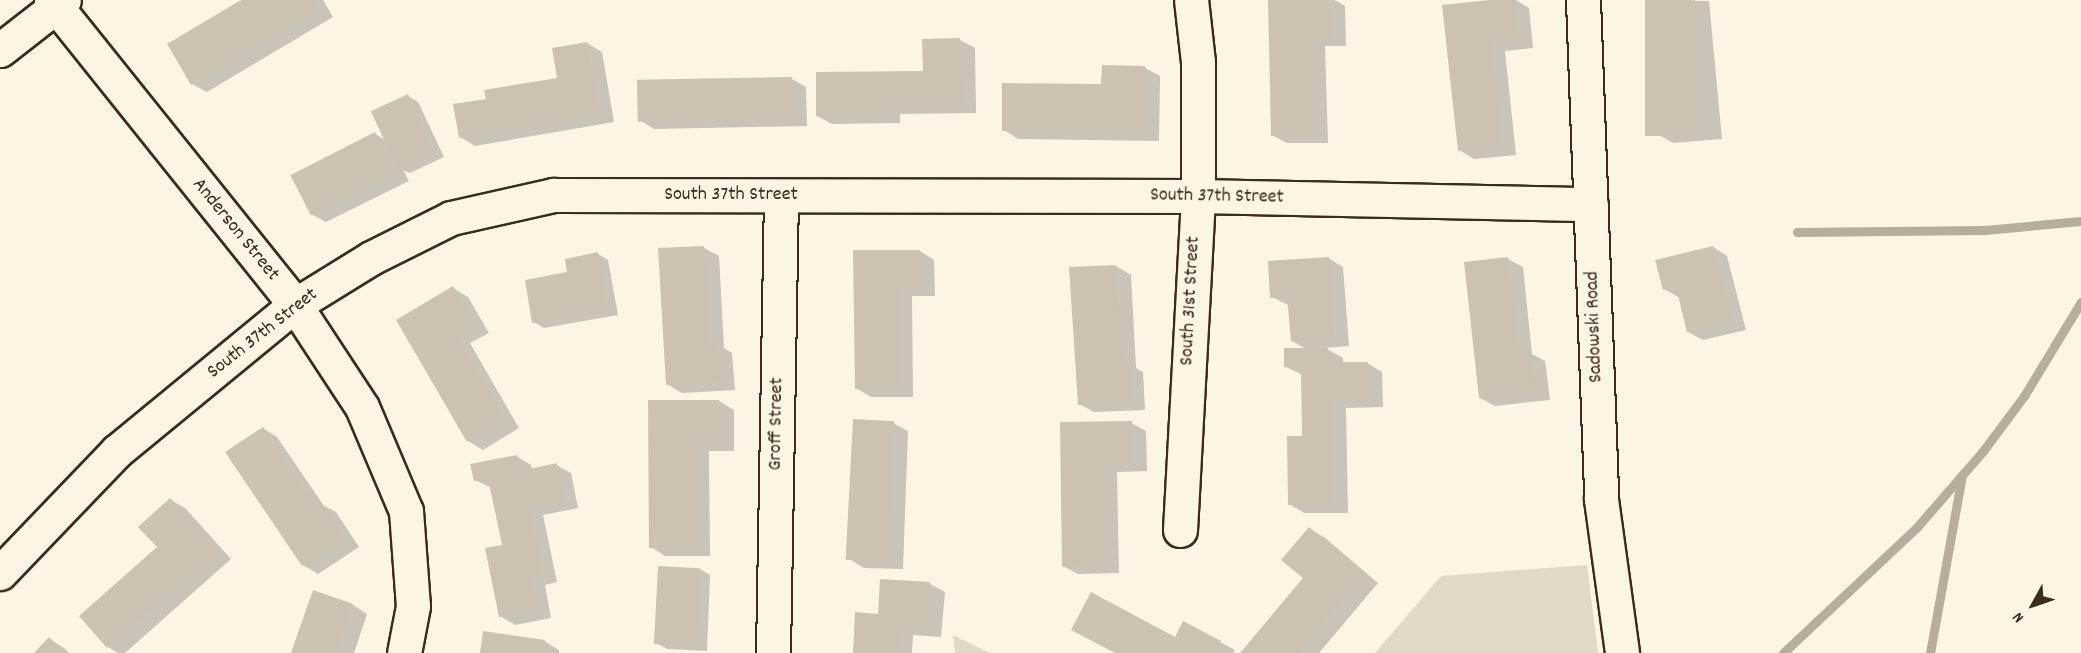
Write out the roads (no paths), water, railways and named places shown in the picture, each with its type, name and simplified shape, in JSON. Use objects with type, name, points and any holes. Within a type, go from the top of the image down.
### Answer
[{"type":"street","name":"South 31st Street","points":[[1180,530],[1198,196],[1198,62],[1191,0]]},
{"type":"street","name":"Sadowski Road","points":[[1583,0],[1601,499],[1622,653]]},
{"type":"street","points":[[0,50],[57,2]]},
{"type":"street","name":"Anderson Street","points":[[57,2],[295,305],[362,407],[406,510],[412,606],[404,653]]},
{"type":"street","name":"South 37th Street","points":[[0,573],[117,451],[295,305],[371,258],[451,218],[553,195],[1198,196],[1591,204]]},
{"type":"street","name":"Groff Street","points":[[773,653],[781,195]]},
{"type":"waterway","points":[[1797,232],[1985,230],[2081,221]]},
{"type":"waterway","points":[[1783,653],[1917,527],[1983,451],[2024,396],[2081,302]]},
{"type":"waterway","points":[[1930,653],[1962,475]]}]
